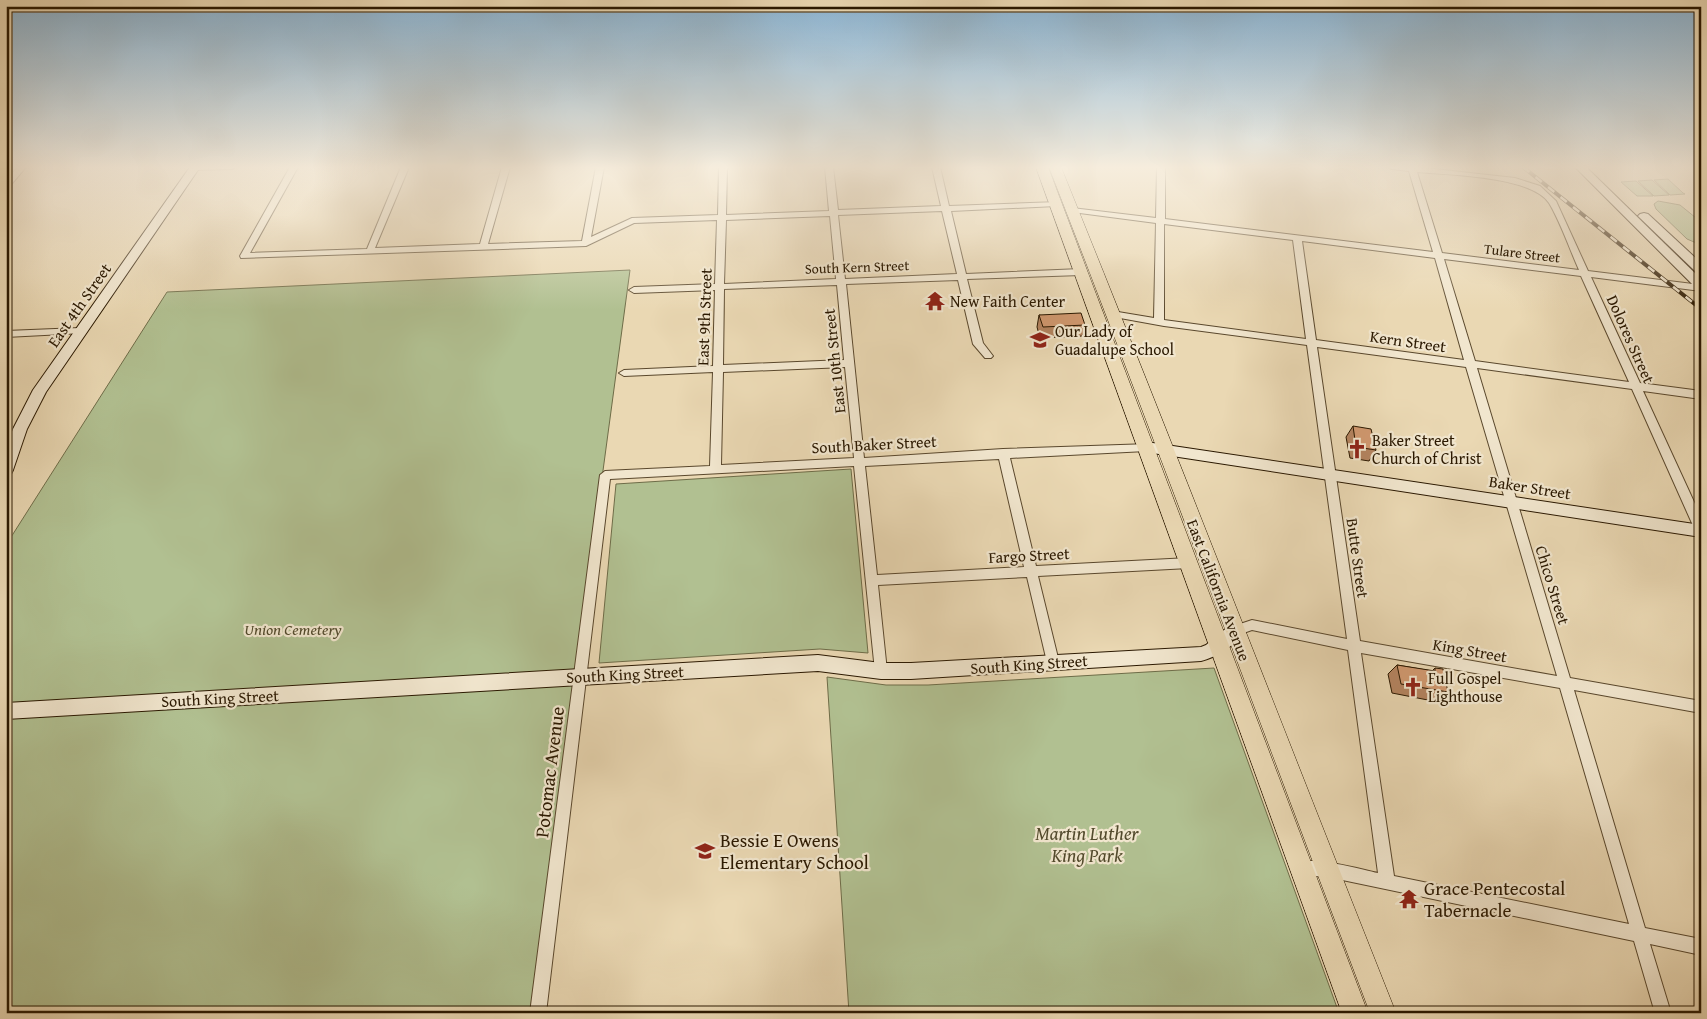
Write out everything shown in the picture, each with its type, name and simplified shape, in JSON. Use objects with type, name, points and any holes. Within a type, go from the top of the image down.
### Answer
[{"type":"main road","name":"East California Avenue","points":[[1066,215],[1081,272],[1355,1013]]},
{"type":"main road","name":"East California Avenue","points":[[1067,215],[1110,309],[1167,449],[1235,631],[1383,1013]]},
{"type":"main road","points":[[1081,272],[1091,278],[1110,309]]},
{"type":"street","name":"East 4th Street","points":[[6,470],[12,449],[29,410],[80,331],[161,215]]},
{"type":"street","points":[[267,215],[244,256],[586,243],[591,215]]},
{"type":"street","points":[[370,252],[385,215]]},
{"type":"street","points":[[483,248],[492,215]]},
{"type":"street","name":"Tulare Street","points":[[586,243],[632,221],[763,215]]},
{"type":"street","name":"East 10th Street","points":[[834,215],[881,671]]},
{"type":"street","points":[[947,215],[978,344],[988,356]]},
{"type":"street","name":"Tulare Street","points":[[1110,215],[1161,223],[1701,287]]},
{"type":"street","points":[[1159,322],[1161,215]]},
{"type":"street","name":"Chico Street","points":[[1426,215],[1663,1013]]},
{"type":"street","name":"Dolores Street","points":[[1558,215],[1701,530]]},
{"type":"street","points":[[1628,215],[1701,287]]},
{"type":"street","points":[[1642,215],[1701,270]]},
{"type":"street","name":"East 9th Street","points":[[715,468],[722,216]]},
{"type":"street","name":"Butte Street","points":[[1297,239],[1388,882]]},
{"type":"street","name":"South Kern Street","points":[[634,290],[1081,272]]},
{"type":"street","name":"Kern Street","points":[[1110,309],[1159,322],[1701,395]]},
{"type":"street","points":[[6,334],[80,331]]},
{"type":"street","points":[[624,373],[849,363]]},
{"type":"street","name":"Baker Street","points":[[1146,447],[1701,530]]},
{"type":"street","name":"South Baker Street","points":[[605,475],[1146,447]]},
{"type":"street","points":[[1003,453],[1053,662]]},
{"type":"street","name":"Potomac Avenue","points":[[538,1013],[605,475]]},
{"type":"street","name":"Fargo Street","points":[[872,580],[1188,563]]},
{"type":"street","name":"King Street","points":[[1235,631],[1252,625],[1354,646],[1701,708]]},
{"type":"street","name":"South King Street","points":[[6,711],[818,663],[881,671],[911,671],[1201,654],[1211,651],[1235,631]]},
{"type":"street","points":[[1302,868],[1328,870],[1701,947]]},
{"type":"green space","points":[[1662,215],[1692,215],[1701,222],[1701,245],[1687,239]]},
{"type":"green space","name":"Union Cemetery","points":[[630,270],[530,1013],[6,1013],[6,545],[167,292]]},
{"type":"green space","points":[[851,469],[868,653],[820,649],[599,663],[616,484]]},
{"type":"green space","name":"Martin Luther King Park","points":[[1214,668],[1339,1013],[849,1013],[827,677],[886,685],[928,685]]},
{"type":"building","points":[[1081,313],[1085,325],[1043,327],[1039,315]]},
{"type":"building","points":[[1353,426],[1371,429],[1376,450],[1356,447]]},
{"type":"building","points":[[1397,665],[1435,671],[1435,668],[1443,669],[1448,692],[1401,684]]},
{"type":"railway","points":[[1583,215],[1701,309]]},
{"type":"place","name":"New Faith Center","points":[[935,301]]},
{"type":"place","name":"Our Lady of Guadalupe School","points":[[1040,340]]},
{"type":"place","name":"Baker Street Church of Christ","points":[[1357,449]]},
{"type":"place","name":"Full Gospel Lighthouse","points":[[1413,687]]},
{"type":"place","name":"Bessie E Owens Elementary School","points":[[705,851]]},
{"type":"place","name":"Grace Pentecostal Tabernacle","points":[[1409,899]]}]
